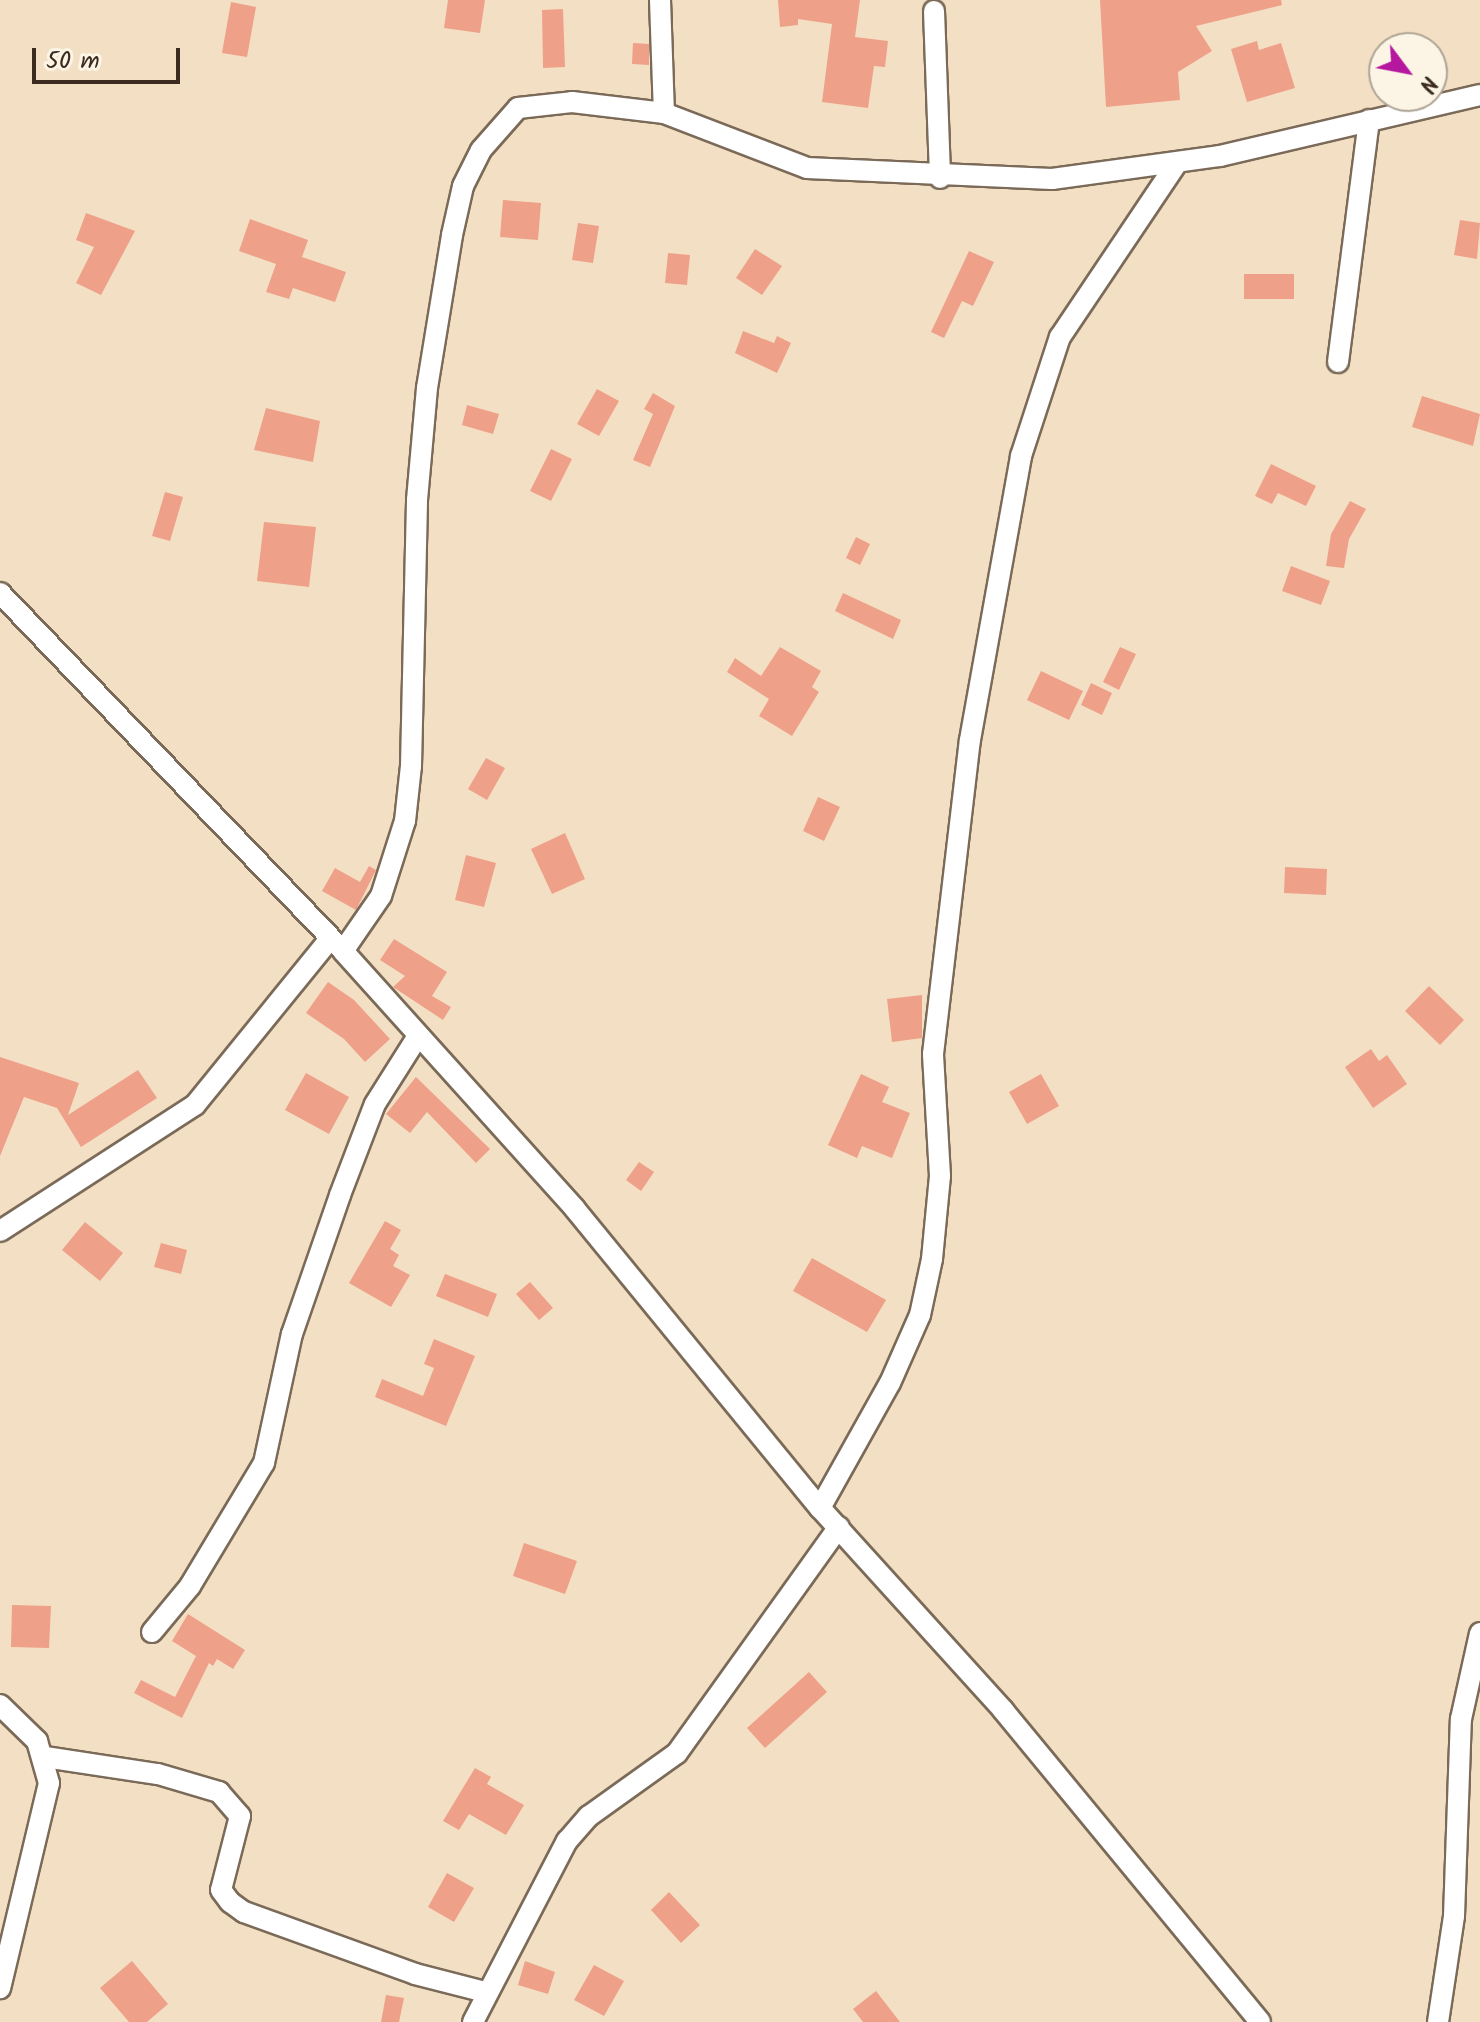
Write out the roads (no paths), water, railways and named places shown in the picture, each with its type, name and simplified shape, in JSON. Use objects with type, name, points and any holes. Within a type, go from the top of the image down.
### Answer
[{"type":"street","points":[[660,0],[664,113]]},
{"type":"street","points":[[934,11],[940,178]]},
{"type":"street","points":[[0,1231],[195,1105],[381,896],[405,821],[425,416],[463,186],[487,141],[518,108],[572,102],[664,113],[807,168],[940,178],[1052,179],[1177,163],[1480,95]]},
{"type":"street","points":[[1338,362],[1369,120]]},
{"type":"street","points":[[820,1508],[890,1383],[920,1315],[932,1259],[940,1176],[933,1054],[970,740],[1021,456],[1060,337],[1177,163]]},
{"type":"street","points":[[1128,171],[1149,203]]},
{"type":"street","points":[[0,593],[336,945],[575,1209],[820,1508],[1003,1710],[1260,2022]]},
{"type":"street","points":[[152,1632],[190,1586],[249,1495],[264,1463],[292,1334],[340,1195],[375,1104],[418,1036]]},
{"type":"street","points":[[473,2022],[485,1992],[567,1841],[589,1816],[677,1753],[839,1527]]},
{"type":"street","points":[[1438,2022],[1454,1916],[1461,1719],[1480,1633]]},
{"type":"street","points":[[0,1705],[21,1721],[45,1757],[49,1783],[0,1988]]},
{"type":"street","points":[[45,1757],[158,1774],[219,1792],[240,1816],[221,1890],[230,1902],[244,1912],[415,1974],[485,1992]]}]
